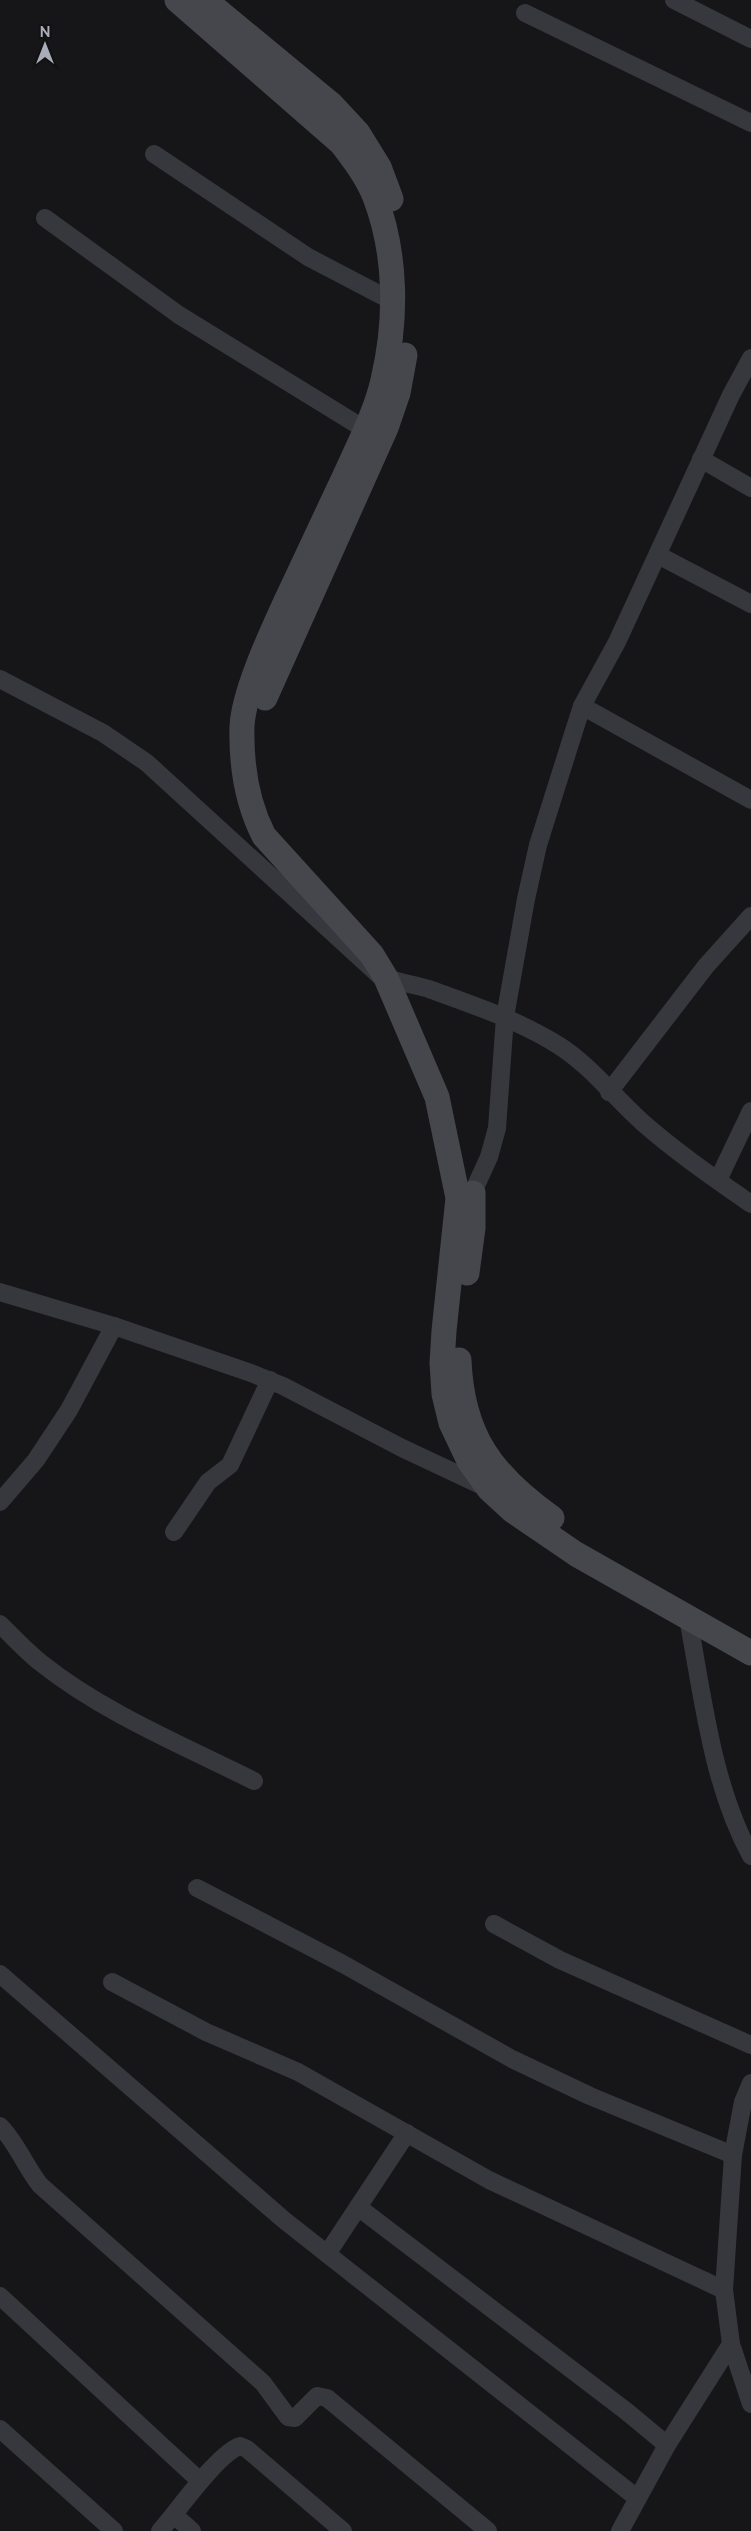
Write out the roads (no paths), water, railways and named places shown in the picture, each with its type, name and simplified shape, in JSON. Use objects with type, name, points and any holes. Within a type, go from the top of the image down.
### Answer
[{"type":"main road","points":[[177,0],[341,143],[359,166],[375,196],[388,240],[394,302],[390,343],[383,382],[366,430],[268,641],[246,704],[242,725],[243,752],[249,795],[256,819],[264,836],[360,940],[392,979]]},
{"type":"main road","points":[[205,0],[332,105],[358,133],[379,167],[396,212],[404,247],[408,275],[409,308],[407,344],[398,393],[386,428],[266,692],[259,722],[258,768],[261,789],[268,810],[294,856],[354,916],[386,956],[392,979],[437,1097],[466,1195],[473,1228],[458,1348],[460,1386],[470,1422],[483,1452],[504,1479],[532,1504],[574,1533],[751,1635]]},
{"type":"main road","points":[[466,1195],[444,1331],[442,1363],[444,1394],[451,1423],[469,1461],[489,1489],[513,1510],[576,1554],[751,1653]]},
{"type":"street","points":[[674,0],[751,39]]},
{"type":"street","points":[[525,13],[751,123]]},
{"type":"street","points":[[154,154],[308,257],[394,302]]},
{"type":"street","points":[[45,218],[179,314],[366,430]]},
{"type":"street","points":[[466,1195],[490,1157],[497,1128],[506,1018],[526,899],[538,845],[582,706],[617,642],[701,459],[751,358]]},
{"type":"street","points":[[701,459],[751,488]]},
{"type":"street","points":[[658,555],[751,604]]},
{"type":"street","points":[[0,679],[103,733],[147,763],[362,960],[392,979],[506,1018],[572,1055],[609,1092],[677,1151],[751,1204]]},
{"type":"street","points":[[582,706],[751,800]]},
{"type":"street","points":[[609,1092],[706,966],[751,916]]},
{"type":"street","points":[[718,1180],[751,1111]]},
{"type":"street","points":[[0,1292],[114,1326],[270,1380],[402,1448],[489,1489]]},
{"type":"street","points":[[0,1502],[36,1460],[70,1410],[114,1326]]},
{"type":"street","points":[[174,1532],[208,1482],[230,1465],[270,1380]]},
{"type":"street","points":[[688,1618],[697,1672],[724,1790],[751,1856]]},
{"type":"street","points":[[0,1624],[41,1663],[79,1689],[147,1728],[254,1781]]},
{"type":"street","points":[[197,1888],[343,1964],[512,2059],[590,2096],[733,2156]]},
{"type":"street","points":[[494,1924],[560,1960],[751,2045]]},
{"type":"street","points":[[0,1974],[284,2220],[637,2498]]},
{"type":"street","points":[[112,1982],[206,2032],[298,2072],[488,2180],[724,2290]]},
{"type":"street","points":[[751,2082],[744,2102],[733,2156],[724,2290],[730,2344],[751,2404]]},
{"type":"street","points":[[0,2126],[14,2144],[27,2169],[40,2185],[262,2383],[288,2417],[294,2418],[317,2396],[327,2398],[488,2531]]},
{"type":"street","points":[[326,2254],[407,2133]]},
{"type":"street","points":[[358,2208],[626,2411],[667,2445]]},
{"type":"street","points":[[0,2296],[200,2481]]},
{"type":"street","points":[[620,2531],[667,2445],[730,2344]]},
{"type":"street","points":[[0,2429],[114,2531]]},
{"type":"street","points":[[160,2531],[200,2481],[240,2446],[248,2449],[343,2531]]},
{"type":"street","points":[[174,2515],[192,2531]]}]
